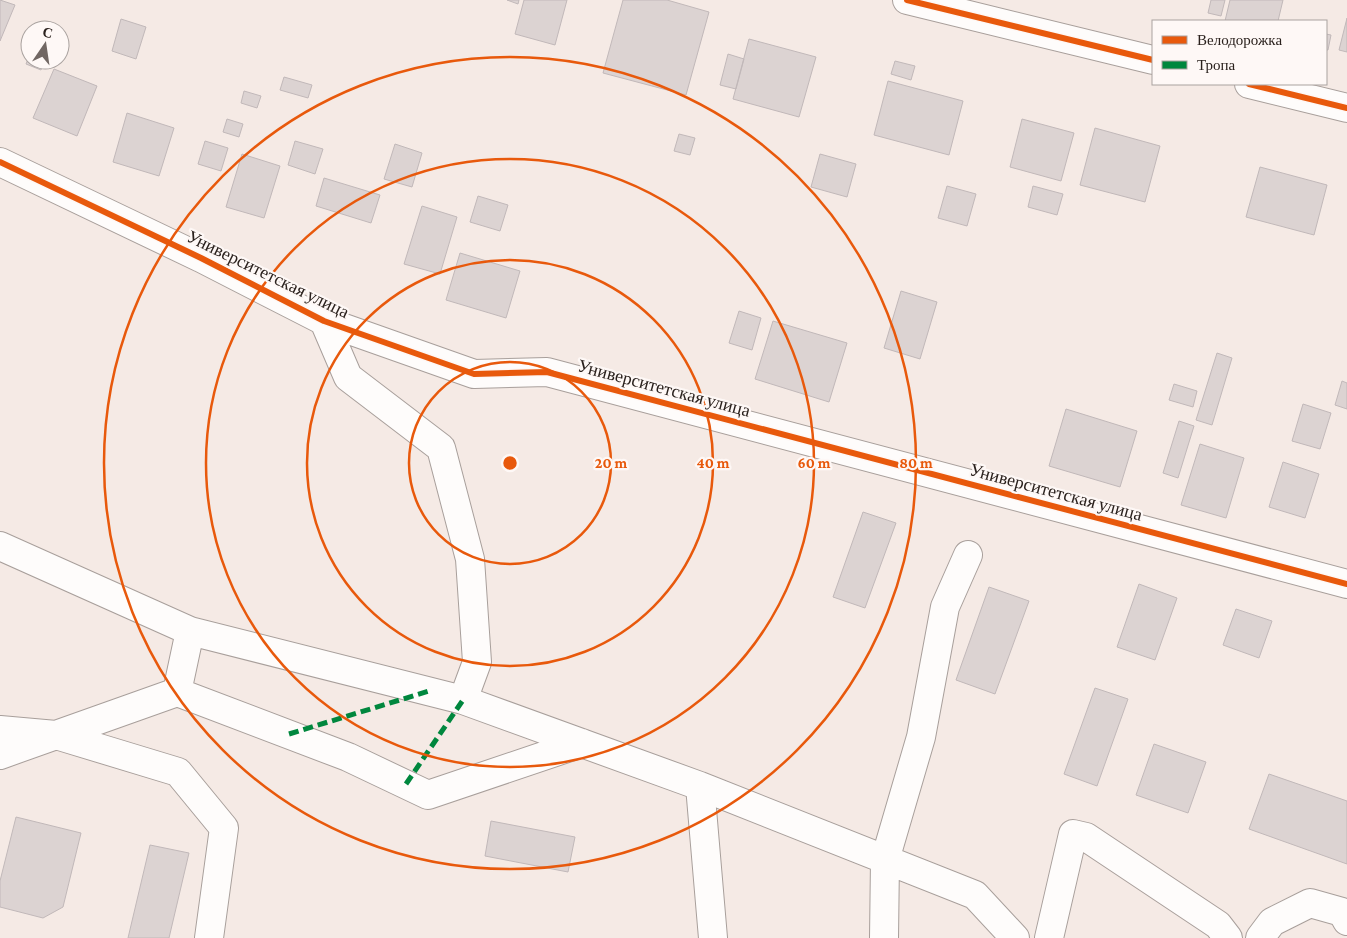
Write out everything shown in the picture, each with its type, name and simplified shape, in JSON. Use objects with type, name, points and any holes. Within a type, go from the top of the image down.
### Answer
[{"type":"street","points":[[907,0],[1152,60]]},
{"type":"street","points":[[1253,85],[1347,108]]},
{"type":"street","name":"Университетская улица","points":[[0,162],[200,258],[324,321],[474,374],[547,372],[1347,584]]},
{"type":"street","points":[[324,321],[348,377],[441,448],[470,559],[477,662],[462,700]]},
{"type":"street","points":[[0,546],[190,631],[462,700],[700,786],[975,896],[1015,938]]},
{"type":"street","points":[[884,938],[885,860],[921,737],[945,607],[968,555]]},
{"type":"street","points":[[177,692],[190,631]]},
{"type":"street","points":[[0,755],[177,692],[348,757],[428,795],[582,743]]},
{"type":"street","points":[[0,730],[56,735],[178,772],[224,828],[209,938]]},
{"type":"street","points":[[700,786],[713,938]]},
{"type":"street","points":[[1048,938],[1073,834],[1086,836],[1218,925],[1228,938]]},
{"type":"street","points":[[1260,938],[1272,922],[1310,904],[1342,912],[1347,921]]},
{"type":"building","points":[[0,0],[15,5],[0,41]]},
{"type":"building","points":[[507,0],[519,0],[518,4]]},
{"type":"building","points":[[524,0],[567,0],[555,45],[515,34]]},
{"type":"building","points":[[623,0],[667,0],[709,12],[686,95],[603,73]]},
{"type":"building","points":[[1211,0],[1225,0],[1221,16],[1208,13]]},
{"type":"building","points":[[1230,0],[1283,0],[1278,20],[1225,20]]},
{"type":"building","points":[[1347,18],[1347,52],[1339,50]]},
{"type":"building","points":[[121,19],[146,27],[136,59],[112,51]]},
{"type":"building","points":[[1327,34],[1331,35],[1327,50]]},
{"type":"building","points":[[749,39],[816,57],[799,117],[733,99]]},
{"type":"building","points":[[728,54],[744,59],[736,89],[720,85]]},
{"type":"building","points":[[895,61],[915,66],[911,80],[891,74]]},
{"type":"building","points":[[54,70],[97,86],[77,136],[33,118]]},
{"type":"building","points":[[284,77],[312,85],[308,98],[280,90]]},
{"type":"building","points":[[888,81],[963,101],[949,155],[874,135]]},
{"type":"building","points":[[244,91],[261,96],[257,108],[241,103]]},
{"type":"building","points":[[127,113],[174,128],[159,176],[113,162]]},
{"type":"building","points":[[227,119],[243,124],[239,137],[223,132]]},
{"type":"building","points":[[1022,119],[1074,133],[1061,181],[1010,167]]},
{"type":"building","points":[[1095,128],[1160,146],[1145,202],[1080,185]]},
{"type":"building","points":[[679,134],[695,138],[690,155],[674,151]]},
{"type":"building","points":[[205,141],[228,148],[221,171],[198,164]]},
{"type":"building","points":[[295,141],[323,149],[315,174],[288,165]]},
{"type":"building","points":[[395,144],[422,153],[412,187],[384,179]]},
{"type":"building","points":[[242,154],[280,166],[264,218],[226,207]]},
{"type":"building","points":[[820,154],[856,164],[847,197],[811,187]]},
{"type":"building","points":[[1260,167],[1327,185],[1314,235],[1246,217]]},
{"type":"building","points":[[324,178],[380,195],[371,223],[316,206]]},
{"type":"building","points":[[947,186],[976,194],[967,226],[938,218]]},
{"type":"building","points":[[1033,186],[1063,194],[1057,215],[1028,207]]},
{"type":"building","points":[[478,196],[508,205],[500,231],[470,222]]},
{"type":"building","points":[[422,206],[457,217],[440,274],[404,264]]},
{"type":"building","points":[[460,253],[520,271],[506,318],[446,300]]},
{"type":"building","points":[[901,291],[937,302],[920,359],[884,348]]},
{"type":"building","points":[[739,311],[761,318],[752,350],[729,343]]},
{"type":"building","points":[[773,321],[847,343],[829,402],[755,379]]},
{"type":"building","points":[[1217,353],[1232,358],[1212,425],[1196,420]]},
{"type":"building","points":[[1342,381],[1347,383],[1347,409],[1335,405]]},
{"type":"building","points":[[1174,384],[1197,391],[1193,407],[1169,400]]},
{"type":"building","points":[[1303,404],[1331,413],[1320,449],[1292,441]]},
{"type":"building","points":[[1066,409],[1137,431],[1120,487],[1049,466]]},
{"type":"building","points":[[1179,421],[1194,426],[1178,478],[1163,473]]},
{"type":"building","points":[[1200,444],[1244,458],[1226,518],[1181,505]]},
{"type":"building","points":[[1283,462],[1319,474],[1305,518],[1269,507]]},
{"type":"building","points":[[863,512],[896,523],[865,608],[833,597]]},
{"type":"building","points":[[1139,584],[1177,598],[1155,660],[1117,647]]},
{"type":"building","points":[[989,587],[1029,601],[995,694],[956,680]]},
{"type":"building","points":[[1236,609],[1272,621],[1259,658],[1223,645]]},
{"type":"building","points":[[1095,688],[1128,699],[1097,786],[1064,774]]},
{"type":"building","points":[[1154,744],[1206,762],[1188,813],[1136,795]]},
{"type":"building","points":[[1269,774],[1347,801],[1347,864],[1249,829]]},
{"type":"building","points":[[16,817],[81,833],[63,907],[43,918],[0,907],[0,881]]},
{"type":"building","points":[[491,821],[575,837],[568,872],[485,856]]},
{"type":"building","points":[[150,845],[189,853],[169,938],[128,938]]},
{"type":"marked path","points":[[289,734],[429,691]]},
{"type":"marked path","points":[[406,784],[463,700]]},
{"type":"cycle path","points":[[907,0],[1152,60]]},
{"type":"cycle path","points":[[1253,85],[1347,108]]},
{"type":"cycle path","points":[[0,162],[201,258],[324,321],[474,374],[547,372],[1347,584]]}]
